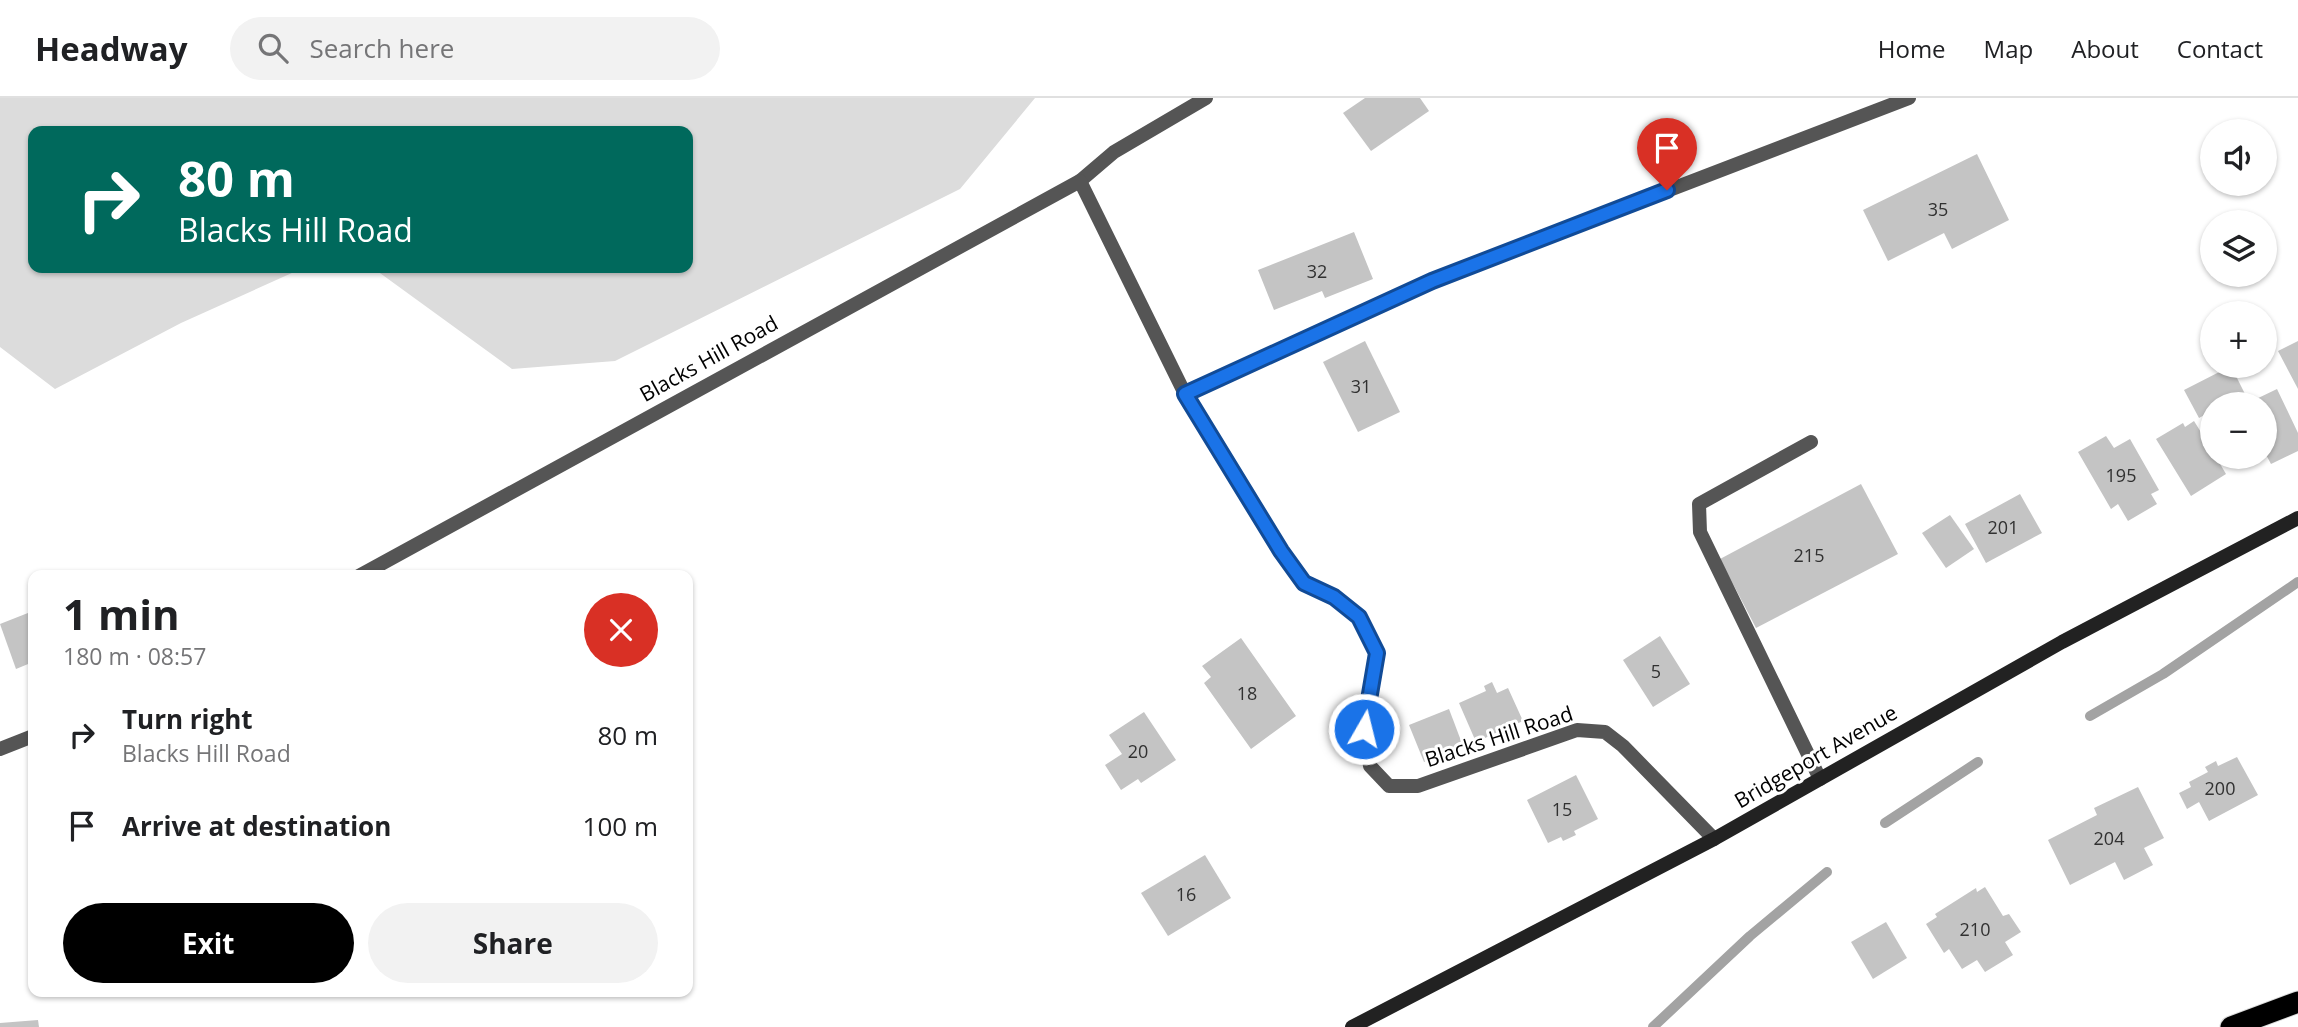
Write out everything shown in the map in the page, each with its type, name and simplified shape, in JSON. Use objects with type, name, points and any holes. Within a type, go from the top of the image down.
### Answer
[{"type":"highway","points":[[2231,1027],[2298,1002]]},
{"type":"main road","name":"Bridgeport Avenue","points":[[1352,1027],[1714,839],[2062,642],[2298,518]]},
{"type":"street","name":"Blacks Hill Road","points":[[370,570],[1080,181],[1114,152],[1206,98]]},
{"type":"street","points":[[1185,394],[1432,281],[1909,98]]},
{"type":"street","name":"Blacks Hill Road","points":[[1080,181],[1185,394],[1281,551],[1304,583],[1334,597],[1359,617],[1377,653],[1364,729],[1370,766],[1389,786],[1418,786],[1577,730],[1605,732],[1623,746],[1714,839]]},
{"type":"street","points":[[1811,442],[1699,505],[1700,532],[1820,779]]},
{"type":"street","points":[[0,749],[28,738]]},
{"type":"shaded area","points":[[0,98],[1035,98],[960,189],[615,361],[512,369],[380,273],[693,273],[693,126],[28,126],[28,273],[292,273],[181,323],[55,389],[0,347]]},
{"type":"building","points":[[1365,98],[1420,98],[1429,111],[1371,151],[1343,113]]},
{"type":"building","points":[[1977,154],[2009,220],[1952,249],[1944,233],[1888,261],[1863,210]]},
{"type":"building","points":[[1354,232],[1373,279],[1325,298],[1322,291],[1274,310],[1258,270]]},
{"type":"building","points":[[1365,341],[1400,412],[1358,432],[1323,362]]},
{"type":"building","points":[[2298,341],[2298,389],[2278,351]]},
{"type":"building","points":[[2208,378],[2237,378],[2244,392],[2200,392],[2199,418],[2184,390]]},
{"type":"building","points":[[2277,389],[2298,433],[2298,451],[2277,461],[2277,392],[2271,392]]},
{"type":"building","points":[[2194,421],[2200,431],[2200,469],[2223,469],[2226,474],[2191,496],[2156,439],[2183,423],[2185,427]]},
{"type":"building","points":[[2106,436],[2114,448],[2130,439],[2159,490],[2151,494],[2157,504],[2128,521],[2118,504],[2111,509],[2078,452]]},
{"type":"building","points":[[1861,484],[1898,554],[1756,628],[1720,559]]},
{"type":"building","points":[[2020,494],[2042,533],[1986,563],[1965,524]]},
{"type":"building","points":[[1950,515],[1974,549],[1946,568],[1922,533]]},
{"type":"building","points":[[28,613],[28,664],[16,669],[0,624]]},
{"type":"building","points":[[1660,636],[1690,684],[1653,707],[1623,660]]},
{"type":"building","points":[[1241,638],[1296,716],[1251,749],[1204,683],[1211,677],[1202,666]]},
{"type":"building","points":[[1492,682],[1497,693],[1508,688],[1523,721],[1476,742],[1459,703],[1486,691],[1484,686]]},
{"type":"building","points":[[1449,709],[1463,746],[1424,762],[1409,725]]},
{"type":"building","points":[[1144,712],[1176,760],[1141,783],[1138,779],[1121,790],[1105,765],[1122,754],[1109,735]]},
{"type":"building","points":[[2237,757],[2258,795],[2209,821],[2199,802],[2187,809],[2179,793],[2191,787],[2189,782],[2208,772],[2205,767],[2216,761],[2218,766]]},
{"type":"building","points":[[1576,775],[1598,819],[1574,831],[1576,835],[1563,841],[1561,837],[1548,843],[1527,800]]},
{"type":"building","points":[[2138,787],[2164,838],[2144,848],[2153,865],[2124,880],[2115,862],[2070,885],[2048,840],[2097,815],[2094,808]]},
{"type":"building","points":[[1205,855],[1231,898],[1168,936],[1141,893]]},
{"type":"building","points":[[1985,887],[2003,916],[2009,914],[2021,932],[2005,942],[2013,955],[1985,972],[1977,960],[1962,969],[1949,949],[1944,953],[1926,924],[1937,917],[1935,914],[1976,888],[1977,892]]},
{"type":"building","points":[[1886,922],[1907,958],[1873,979],[1851,942]]},
{"type":"building","points":[[38,1020],[39,1027],[0,1027],[0,1023]]},
{"type":"waterway","points":[[2090,716],[2163,674],[2298,582]]},
{"type":"waterway","points":[[1885,823],[1978,762]]},
{"type":"waterway","points":[[1653,1027],[1750,936],[1827,872]]},
{"type":"route","points":[[1364,729],[1377,653],[1359,617],[1334,597],[1304,583],[1281,551],[1185,394],[1432,281],[1667,190]]}]
